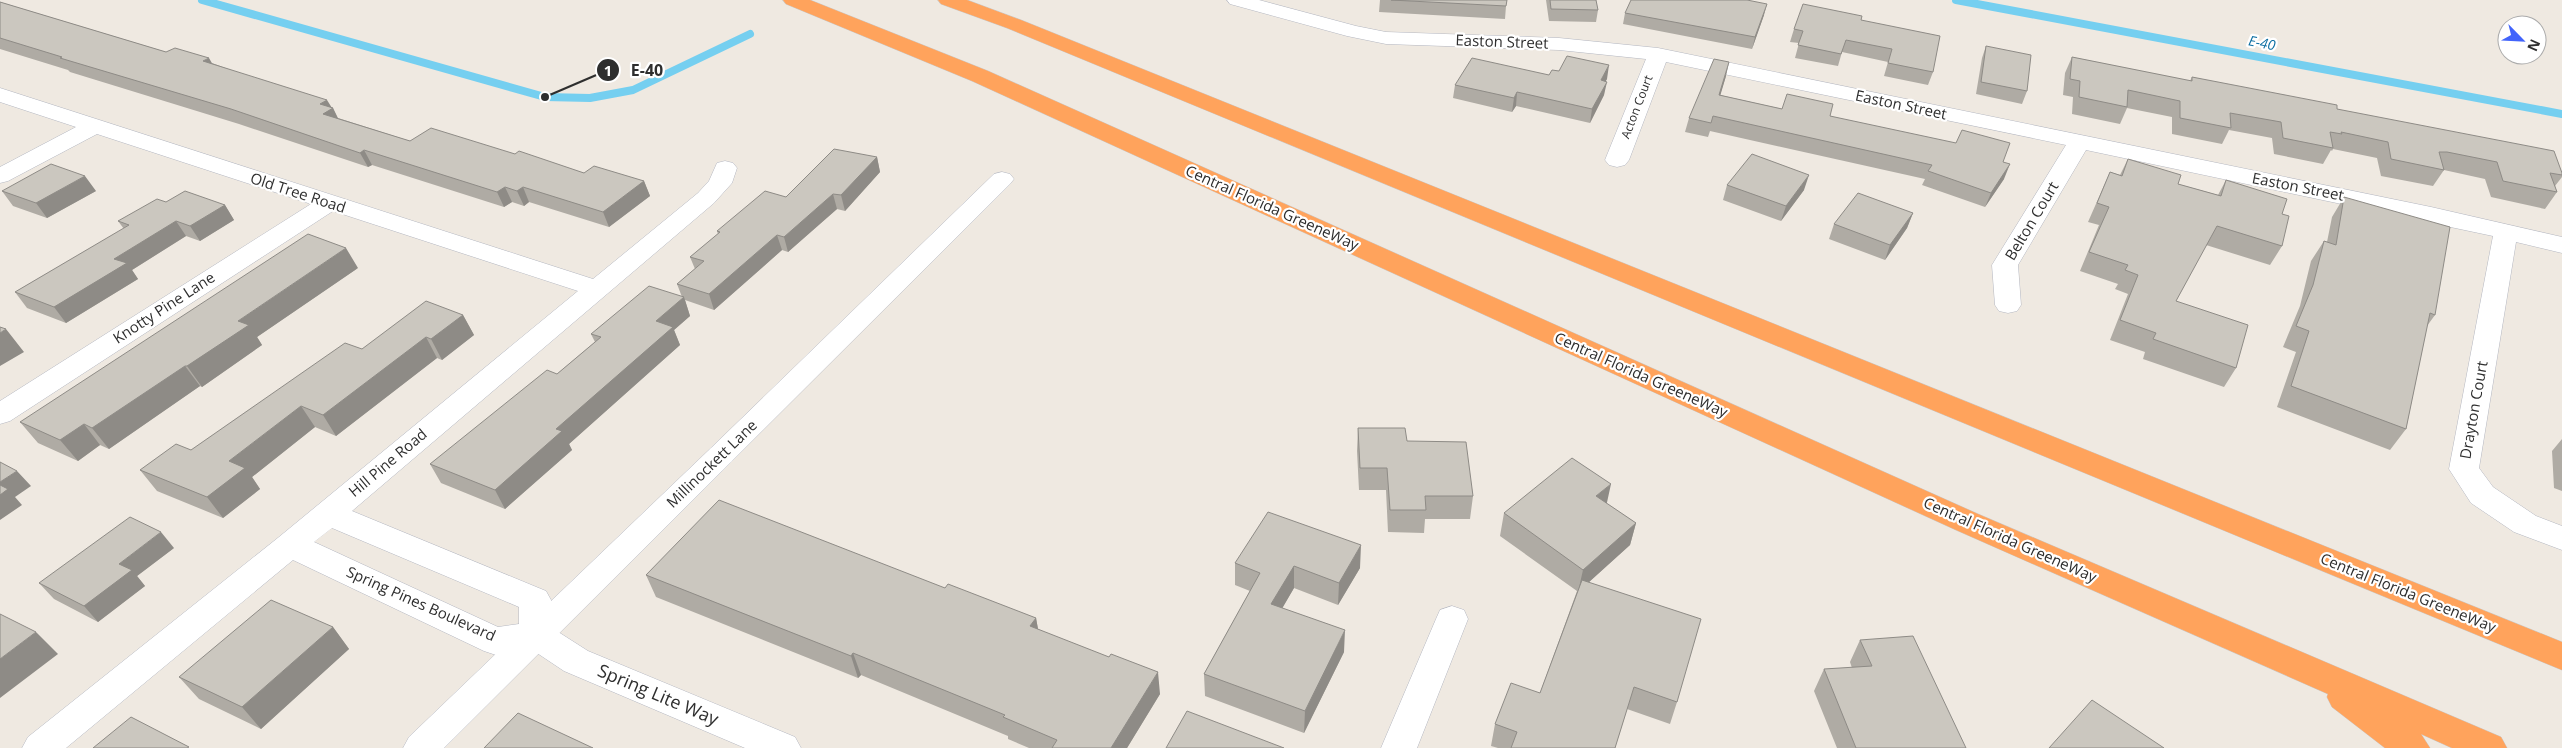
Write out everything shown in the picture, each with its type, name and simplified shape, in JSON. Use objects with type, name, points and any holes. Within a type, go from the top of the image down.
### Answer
[{"type":"highway","name":"Central Florida GreeneWay","points":[[794,0],[980,76],[1966,522],[2488,748]]},
{"type":"highway","name":"Central Florida GreeneWay","points":[[948,0],[1014,24],[2562,656]]},
{"type":"highway","points":[[971,0],[1014,24]]},
{"type":"highway","points":[[2307,669],[2412,748]]},
{"type":"street","name":"Easton Street","points":[[1237,0],[1354,32],[1386,38],[1559,44],[1658,54],[2079,143],[2506,230],[2562,245]]},
{"type":"street","name":"Acton Court","points":[[1616,160],[1658,54]]},
{"type":"street","name":"Old Tree Road","points":[[0,96],[597,288]]},
{"type":"street","points":[[0,176],[93,126]]},
{"type":"street","name":"Belton Court","points":[[2008,305],[2005,265],[2079,143]]},
{"type":"street","name":"Hill Pine Road","points":[[40,748],[290,545],[706,198],[720,183],[725,168]]},
{"type":"street","name":"Millinockett Lane","points":[[421,748],[1002,179]]},
{"type":"street","name":"Knotty Pine Lane","points":[[0,414],[329,202]]},
{"type":"street","name":"Drayton Court","points":[[2506,230],[2464,469],[2482,495],[2525,524],[2562,538]]},
{"type":"street","points":[[327,513],[535,600],[536,635]]},
{"type":"street","name":"Spring Pines Boulevard","points":[[290,545],[496,641],[536,635]]},
{"type":"street","points":[[1399,748],[1452,619]]},
{"type":"street","name":"Spring Lite Way","points":[[536,635],[576,661],[783,748]]},
{"type":"building","points":[[1391,0],[1507,0],[1506,6]]},
{"type":"building","points":[[1550,0],[1596,0],[1598,10],[1551,9]]},
{"type":"building","points":[[1631,0],[1747,0],[1767,4],[1755,37],[1625,13]]},
{"type":"building","points":[[0,2],[166,52],[175,48],[209,58],[203,61],[327,100],[320,104],[333,108],[323,114],[410,141],[431,128],[515,154],[519,151],[584,173],[594,166],[644,181],[603,212],[523,187],[517,191],[505,187],[497,192],[364,150],[360,153],[231,109],[0,38]]},
{"type":"building","points":[[1803,4],[1862,16],[1861,20],[1940,36],[1933,72],[1888,63],[1892,49],[1846,40],[1841,54],[1798,45],[1803,31],[1794,29]]},
{"type":"building","points":[[1986,46],[2031,55],[2027,91],[1981,82]]},
{"type":"building","points":[[1567,56],[1609,65],[1601,80],[1607,82],[1592,109],[1517,92],[1514,98],[1455,85],[1472,58],[1549,75],[1552,70],[1559,71]]},
{"type":"building","points":[[2072,57],[2192,81],[2192,77],[2337,105],[2337,109],[2554,151],[2562,175],[2550,173],[2557,192],[2503,181],[2497,162],[2447,152],[2439,152],[2444,170],[2391,159],[2388,142],[2341,132],[2342,134],[2330,132],[2333,148],[2283,138],[2281,122],[2230,113],[2231,128],[2180,118],[2180,101],[2128,90],[2127,107],[2079,97],[2080,81],[2070,79]]},
{"type":"building","points":[[1714,59],[1729,62],[1719,95],[1782,109],[1787,94],[1833,104],[1830,116],[1956,143],[1962,130],[2010,143],[2003,162],[2010,164],[1991,193],[1928,171],[1932,165],[1713,116],[1711,123],[1689,118]]},
{"type":"building","points":[[834,149],[877,157],[841,195],[833,194],[784,237],[777,235],[709,294],[677,284],[704,261],[690,257],[720,232],[717,231],[765,191],[786,197]]},
{"type":"building","points":[[1752,154],[1809,175],[1786,206],[1727,185]]},
{"type":"building","points":[[2128,159],[2181,175],[2178,184],[2221,196],[2226,180],[2287,199],[2282,214],[2289,216],[2282,246],[2217,226],[2176,301],[2248,325],[2236,368],[2153,339],[2156,333],[2120,320],[2138,275],[2125,270],[2128,265],[2089,252],[2109,207],[2097,203],[2110,172],[2122,176]]},
{"type":"building","points":[[51,164],[85,176],[36,203],[2,191]]},
{"type":"building","points":[[185,191],[225,205],[190,226],[176,221],[114,259],[127,263],[54,307],[15,292],[129,225],[118,221],[157,199],[166,202]]},
{"type":"building","points":[[1858,193],[1913,213],[1890,245],[1834,224]]},
{"type":"building","points":[[2344,197],[2450,227],[2435,315],[2430,313],[2406,429],[2291,386],[2309,331],[2296,326],[2313,285],[2324,241],[2336,245]]},
{"type":"building","points":[[308,234],[346,248],[238,321],[249,325],[187,366],[92,428],[84,424],[60,440],[20,422]]},
{"type":"building","points":[[649,286],[684,297],[656,321],[673,327],[556,429],[562,431],[495,490],[430,464],[547,370],[557,374],[601,337],[591,334]]},
{"type":"building","points":[[426,301],[463,315],[431,339],[426,337],[323,415],[301,406],[229,461],[245,468],[207,497],[140,470],[176,444],[191,450],[345,343],[362,349]]},
{"type":"building","points":[[0,327],[6,329],[0,333]]},
{"type":"building","points":[[1358,428],[1405,428],[1407,441],[1466,442],[1473,496],[1425,496],[1426,510],[1390,510],[1387,468],[1360,468]]},
{"type":"building","points":[[1572,458],[1611,484],[1596,496],[1636,523],[1583,570],[1504,513]]},
{"type":"building","points":[[0,462],[17,471],[0,482]]},
{"type":"building","points":[[0,485],[8,489],[0,495]]},
{"type":"building","points":[[719,500],[945,588],[948,584],[1036,618],[1030,626],[1109,657],[1111,654],[1158,672],[1111,748],[1052,748],[1057,740],[1003,717],[1005,715],[853,653],[851,656],[646,575]]},
{"type":"building","points":[[1268,512],[1361,545],[1339,583],[1294,566],[1271,604],[1345,630],[1305,711],[1204,674],[1260,573],[1235,563]]},
{"type":"building","points":[[130,517],[161,532],[119,564],[132,570],[84,606],[39,583]]},
{"type":"building","points":[[1582,580],[1701,619],[1677,702],[1634,687],[1615,748],[1511,748],[1517,732],[1495,724],[1511,683],[1540,693]]},
{"type":"building","points":[[271,600],[333,627],[242,707],[179,677]]},
{"type":"building","points":[[0,614],[36,632],[0,659]]},
{"type":"building","points":[[1913,636],[1966,748],[1856,748],[1824,669],[1872,666],[1860,640]]},
{"type":"building","points":[[2092,700],[2164,748],[2049,748]]},
{"type":"building","points":[[1187,711],[1284,748],[1166,748]]},
{"type":"building","points":[[518,713],[593,748],[484,748]]},
{"type":"building","points":[[131,717],[189,747],[93,748]]},
{"type":"waterway","name":"E-40","points":[[202,0],[545,97],[590,98],[633,90],[750,34]]},
{"type":"waterway","name":"E-40","points":[[1956,0],[2562,114]]},
{"type":"place","name":"E-40","points":[[545,97]]}]
